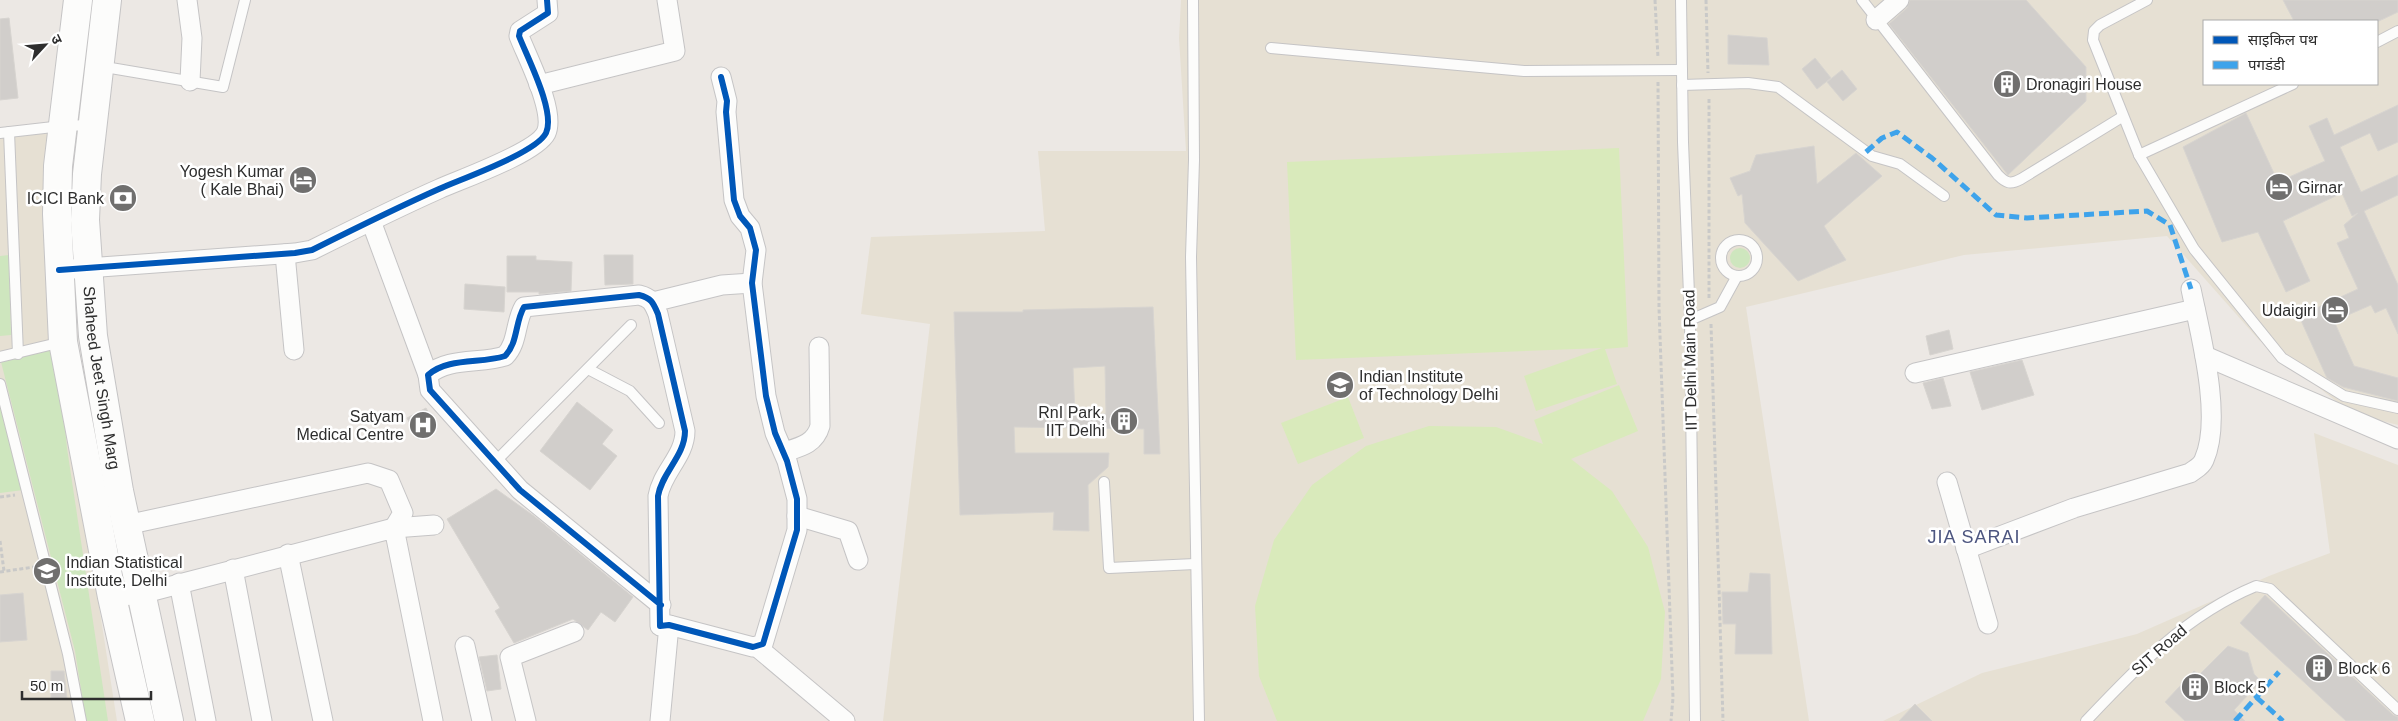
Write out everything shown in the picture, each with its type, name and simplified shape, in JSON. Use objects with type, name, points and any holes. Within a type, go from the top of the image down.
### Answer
[{"type":"main road","name":"Shaheed Jeet Singh Marg","points":[[78,0],[62,126],[57,214],[63,342],[112,597],[140,721]]},
{"type":"main road","name":"Shaheed Jeet Singh Marg","points":[[107,0],[92,125],[85,220],[93,336],[126,525],[170,721]]},
{"type":"street","points":[[187,0],[192,38],[190,81]]},
{"type":"street","points":[[59,270],[285,254],[312,250],[371,221],[486,170],[540,140],[546,132],[549,117],[518,36],[520,30],[548,13],[547,0]]},
{"type":"street","points":[[538,85],[675,51],[667,0]]},
{"type":"street","points":[[1876,20],[1899,0]]},
{"type":"street","points":[[720,77],[727,101],[726,112],[734,200],[740,216],[750,228],[756,250],[752,282],[766,396],[775,433],[784,452],[797,499],[797,530],[765,642],[757,647]]},
{"type":"street","points":[[371,221],[428,375],[430,390],[520,490],[661,605]]},
{"type":"street","points":[[285,254],[294,350]]},
{"type":"street","points":[[653,302],[722,284],[752,282]]},
{"type":"street","points":[[1966,549],[2074,508],[2181,475],[2200,467],[2207,450],[2211,417],[2205,356],[2191,289]]},
{"type":"street","points":[[428,375],[434,370],[446,366],[505,356],[513,345],[519,315],[524,307],[639,295],[648,297],[653,302],[685,431],[685,443],[660,486],[658,496],[660,626],[669,625],[757,647],[845,721]]},
{"type":"street","points":[[1915,373],[2195,309]]},
{"type":"street","points":[[784,452],[812,441],[818,436],[820,426],[819,347]]},
{"type":"street","points":[[2205,356],[2398,439]]},
{"type":"street","points":[[126,525],[368,473],[389,480],[403,513],[394,528],[432,721]]},
{"type":"street","points":[[1947,482],[1988,624]]},
{"type":"street","points":[[798,516],[848,531],[858,560]]},
{"type":"street","points":[[112,597],[141,594],[288,554],[394,528],[434,525]]},
{"type":"street","points":[[288,554],[324,721]]},
{"type":"street","points":[[233,569],[262,721]]},
{"type":"street","points":[[179,583],[206,721]]},
{"type":"street","points":[[660,721],[669,625]]},
{"type":"street","points":[[526,721],[510,657],[574,632]]},
{"type":"street","points":[[465,646],[482,721]]},
{"type":"lane","points":[[98,66],[223,87],[245,0]]},
{"type":"lane","points":[[1193,0],[1194,160],[1191,257],[1199,721]]},
{"type":"lane","name":"IIT Delhi Main Road","points":[[1681,0],[1690,320],[1695,721]]},
{"type":"lane","points":[[1862,0],[1962,131],[1998,175],[2007,183],[2013,184],[2122,117]]},
{"type":"lane","points":[[2147,0],[2100,25],[2093,36],[2122,117],[2140,155],[2194,249],[2282,358],[2344,396],[2398,408]]},
{"type":"lane","points":[[2378,41],[2398,31]]},
{"type":"lane","points":[[1271,48],[1524,71],[1682,70]]},
{"type":"lane","points":[[1682,85],[1748,83],[1778,87],[1872,156],[1900,164],[1944,196]]},
{"type":"lane","points":[[2140,155],[2291,85]]},
{"type":"lane","points":[[18,354],[5,133],[62,126],[92,125]]},
{"type":"lane","points":[[1690,320],[1720,308],[1737,276]]},
{"type":"lane","points":[[495,462],[631,325]]},
{"type":"lane","points":[[0,357],[63,342]]},
{"type":"lane","points":[[588,369],[630,391],[659,422]]},
{"type":"lane","points":[[0,384],[46,565],[76,692],[80,721]]},
{"type":"lane","points":[[1104,482],[1109,568],[1195,564]]},
{"type":"lane","name":"SIT Road","points":[[2086,721],[2142,662],[2172,636],[2247,589],[2256,586],[2270,588],[2398,710]]},
{"type":"path","points":[[1655,0],[1658,70],[1659,308],[1673,698],[1671,721]]},
{"type":"path","points":[[1706,0],[1709,84],[1710,312],[1723,721]]},
{"type":"path","points":[[0,540],[2,572],[46,565]]},
{"type":"shaded area","name":"Indian Institute of Technology Delhi","points":[[1181,0],[2398,0],[2398,425],[2351,413],[2259,340],[2167,236],[1964,255],[1746,307],[1809,721],[883,721],[930,324],[861,314],[871,237],[1045,231],[1038,151],[1186,151],[1179,38]]},
{"type":"shaded area","name":"Indian Statistical Institute, Delhi","points":[[60,127],[70,421],[117,721],[0,721],[0,133]]},
{"type":"shaded area","points":[[2314,433],[2398,465],[2398,721],[1883,721],[1982,673],[2137,634],[2269,576],[2330,553]]},
{"type":"green space","points":[[1619,148],[1628,347],[1605,349],[1617,384],[1536,411],[1524,376],[1602,348],[1296,360],[1287,162]]},
{"type":"green space","points":[[1736,248],[1744,248],[1750,254],[1750,262],[1744,268],[1736,268],[1730,262],[1730,254]]},
{"type":"green space","points":[[9,255],[11,335],[0,336],[0,256]]},
{"type":"green space","points":[[57,346],[67,448],[108,721],[86,721],[75,651],[1,362]]},
{"type":"green space","points":[[1619,385],[1638,431],[1571,459],[1612,491],[1648,547],[1665,612],[1661,679],[1643,721],[1277,721],[1259,676],[1255,606],[1274,540],[1312,485],[1366,446],[1429,426],[1496,427],[1543,444],[1534,420]]},
{"type":"green space","points":[[1348,397],[1364,438],[1298,464],[1281,423]]},
{"type":"green space","points":[[0,404],[23,490],[0,493]]},
{"type":"building","name":"Dronagiri House","points":[[1910,0],[2026,0],[2086,67],[2086,101],[2008,175],[1889,24],[1907,8]]},
{"type":"building","points":[[2283,0],[2398,0],[2398,12],[2379,21],[2293,20]]},
{"type":"building","points":[[9,18],[18,98],[0,100],[0,19]]},
{"type":"building","points":[[1728,35],[1767,38],[1769,65],[1728,64]]},
{"type":"building","points":[[1815,58],[1831,78],[1817,89],[1802,69]]},
{"type":"building","points":[[1842,70],[1857,89],[1843,101],[1827,82]]},
{"type":"building","name":"Girnar","points":[[2398,105],[2398,142],[2378,151],[2370,133],[2340,147],[2361,192],[2398,175],[2398,195],[2364,211],[2398,285],[2398,334],[2386,308],[2375,313],[2371,305],[2334,321],[2354,366],[2398,378],[2398,401],[2343,387],[2327,378],[2299,316],[2358,289],[2337,243],[2349,238],[2344,225],[2358,213],[2352,216],[2342,193],[2283,221],[2310,281],[2286,292],[2258,232],[2222,242],[2183,147],[2246,113],[2278,182],[2325,161],[2309,126],[2327,118],[2334,135]]},
{"type":"building","points":[[1814,146],[1817,184],[1856,153],[1882,176],[1824,226],[1846,260],[1798,281],[1745,223],[1742,194],[1738,196],[1730,178],[1750,171],[1756,155]]},
{"type":"building","points":[[604,255],[633,255],[633,284],[605,285]]},
{"type":"building","points":[[507,256],[536,256],[536,260],[572,262],[571,291],[539,294],[539,292],[507,292]]},
{"type":"building","points":[[465,284],[505,287],[504,312],[464,309]]},
{"type":"building","name":"RnI Park, IIT Delhi","points":[[1153,307],[1160,454],[1144,454],[1144,429],[1014,427],[1015,453],[1109,453],[1108,467],[1088,485],[1089,531],[1053,530],[1054,512],[960,515],[954,312],[1023,312],[1023,310]],"holes":[[[1105,366],[1106,414],[1075,415],[1073,368]]]},
{"type":"building","points":[[1949,330],[1953,349],[1930,355],[1926,336]]},
{"type":"building","points":[[2022,360],[2034,395],[1982,410],[1970,372]]},
{"type":"building","points":[[1943,378],[1951,406],[1932,409],[1923,383]]},
{"type":"building","points":[[577,402],[613,430],[602,444],[617,456],[590,490],[540,451]]},
{"type":"building","points":[[426,408],[437,429],[418,439],[407,418]]},
{"type":"building","points":[[496,489],[534,516],[633,597],[615,622],[601,612],[588,630],[573,619],[514,643],[495,611],[500,608],[447,519]]},
{"type":"building","points":[[1750,573],[1770,574],[1772,654],[1735,654],[1736,624],[1723,624],[1722,592],[1748,592]]},
{"type":"building","points":[[23,593],[27,640],[0,642],[0,595]]},
{"type":"building","name":"Block 6","points":[[2265,595],[2393,715],[2398,717],[2398,721],[2346,721],[2240,623]]},
{"type":"building","points":[[2228,646],[2248,653],[2254,674],[2261,681],[2234,710],[2245,721],[2185,721],[2165,702],[2194,671],[2199,675]]},
{"type":"building","points":[[497,655],[501,689],[487,691],[479,657]]},
{"type":"building","points":[[51,671],[64,671],[67,699],[51,699]]},
{"type":"building","points":[[1915,704],[1932,721],[1899,721]]},
{"type":"marked path","points":[[1866,152],[1882,138],[1897,132],[1932,158],[1996,215],[2027,218],[2147,211],[2170,225],[2191,289]]},
{"type":"marked path","points":[[2235,721],[2279,672]]},
{"type":"marked path","points":[[2256,697],[2283,721]]},
{"type":"cycle path","points":[[59,270],[295,253],[312,250],[439,189],[514,157],[539,141],[546,133],[548,124],[544,99],[519,36],[520,31],[548,13],[547,0]]},
{"type":"cycle path","points":[[661,605],[520,490],[430,390],[428,375],[436,369],[455,363],[505,356],[512,345],[524,307],[639,295],[649,299],[658,314],[685,431],[678,456],[664,479],[658,496],[660,626],[669,625],[753,647],[763,644],[797,530],[797,499],[787,461],[775,433],[766,396],[752,283],[756,250],[750,228],[740,216],[734,200],[726,112],[727,101],[721,77]]},
{"type":"place","name":"Dronagiri House","points":[[2007,84]]},
{"type":"place","name":"Yogesh Kumar ( Kale Bhai)","points":[[303,180]]},
{"type":"place","name":"Girnar","points":[[2279,187]]},
{"type":"place","name":"ICICI Bank","points":[[123,198]]},
{"type":"place","name":"Udaigiri","points":[[2335,310]]},
{"type":"place","name":"Indian Institute of Technology Delhi","points":[[1340,385]]},
{"type":"place","name":"RnI Park, IIT Delhi","points":[[1124,421]]},
{"type":"place","name":"Satyam Medical Centre","points":[[423,425]]},
{"type":"place","name":"Indian Statistical Institute, Delhi","points":[[47,571]]},
{"type":"place","name":"Block 6","points":[[2319,668]]},
{"type":"place","name":"Block 5","points":[[2195,687]]},
{"type":"district","name":"JIA SARAI","points":[[1974,537]]}]
